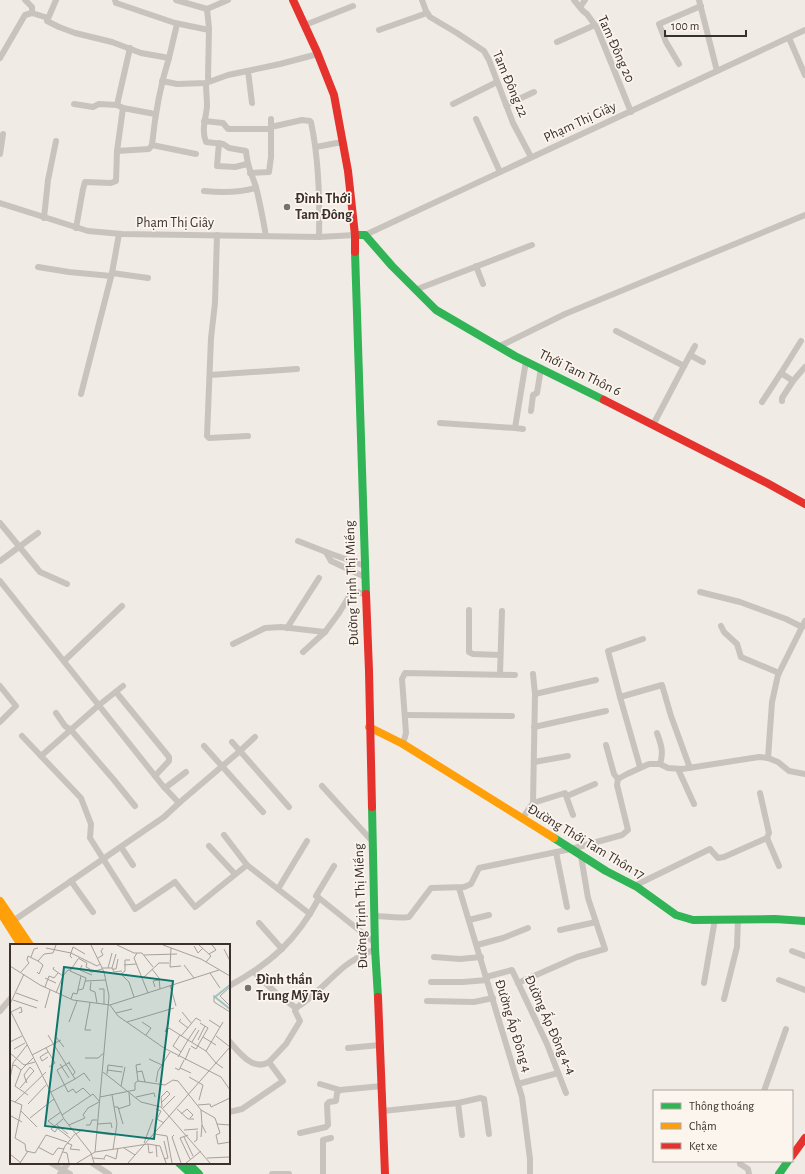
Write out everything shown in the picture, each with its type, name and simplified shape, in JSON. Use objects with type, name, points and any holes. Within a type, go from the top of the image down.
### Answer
[{"type":"main road","name":"Đường Trịnh Thị Miếng","points":[[293,0],[318,54],[334,95],[352,205],[366,595],[375,946],[385,1174]]},
{"type":"main road","points":[[354,235],[365,235]]},
{"type":"main road","name":"Thới Tam Thôn 6","points":[[365,235],[392,266],[436,310],[526,361],[767,483],[805,504]]},
{"type":"main road","name":"Đường Thới Tam Thôn 17","points":[[370,727],[403,744],[606,872],[634,886],[676,915],[693,920],[775,919],[805,921]]},
{"type":"main road","points":[[0,901],[29,944]]},
{"type":"main road","points":[[0,912],[21,944]]},
{"type":"main road","points":[[793,1155],[805,1138]]},
{"type":"main road","points":[[778,1174],[787,1162]]},
{"type":"main road","points":[[180,1164],[191,1174]]},
{"type":"main road","points":[[189,1164],[199,1174]]},
{"type":"street","points":[[25,0],[32,7],[32,13]]},
{"type":"street","points":[[56,0],[47,21],[75,33],[112,42],[141,53],[169,58]]},
{"type":"street","points":[[115,0],[116,3],[178,24],[209,30]]},
{"type":"street","points":[[176,0],[207,9],[228,0]]},
{"type":"street","points":[[379,30],[427,13],[422,0]]},
{"type":"street","name":"Tam Đông 20","points":[[574,0],[595,24],[631,112]]},
{"type":"street","points":[[580,7],[585,0]]},
{"type":"street","points":[[680,64],[666,42],[659,24],[700,3],[716,72]]},
{"type":"street","points":[[305,25],[353,6]]},
{"type":"street","points":[[207,9],[209,30],[208,82],[207,106],[203,135],[206,142],[219,143],[229,148],[246,151],[247,164],[262,209],[266,236]]},
{"type":"street","points":[[0,58],[25,15],[32,13],[48,18]]},
{"type":"street","name":"Tam Đông 22","points":[[427,13],[430,17],[484,51],[489,60],[513,123],[531,157]]},
{"type":"street","points":[[117,151],[149,149],[152,145],[155,114],[162,81],[178,24]]},
{"type":"street","points":[[557,42],[595,24]]},
{"type":"street","name":"Phạm Thị Giây","points":[[365,235],[805,30]]},
{"type":"street","points":[[789,38],[805,75]]},
{"type":"street","points":[[116,105],[130,48]]},
{"type":"street","points":[[162,81],[177,84],[208,82],[228,75],[318,54]]},
{"type":"street","points":[[248,71],[252,103]]},
{"type":"street","points":[[453,104],[497,82]]},
{"type":"street","points":[[506,105],[534,92]]},
{"type":"street","points":[[74,104],[93,107],[97,105],[116,105],[123,108],[155,114]]},
{"type":"street","points":[[76,228],[82,189],[86,182],[107,183],[116,181],[117,151],[123,108]]},
{"type":"street","points":[[250,173],[269,172],[271,119]]},
{"type":"street","points":[[476,119],[500,172]]},
{"type":"street","points":[[204,121],[223,123],[228,129],[271,128],[302,120],[310,121],[316,147],[320,204],[319,236]]},
{"type":"street","points":[[0,154],[3,134]]},
{"type":"street","points":[[44,218],[48,180],[56,141]]},
{"type":"street","points":[[316,147],[342,142]]},
{"type":"street","points":[[219,143],[218,166],[235,167],[247,164]]},
{"type":"street","points":[[152,145],[196,154]]},
{"type":"street","points":[[204,192],[229,193],[256,188]]},
{"type":"street","name":"Phạm Thị Giây","points":[[0,204],[76,228],[88,231],[118,234],[266,236],[354,235]]},
{"type":"street","points":[[500,346],[565,314],[805,215]]},
{"type":"street","points":[[81,394],[111,275],[118,234]]},
{"type":"street","points":[[217,235],[215,302],[207,437],[248,436]]},
{"type":"street","points":[[415,290],[532,245]]},
{"type":"street","points":[[476,266],[484,284]]},
{"type":"street","points":[[38,267],[69,272],[148,278]]},
{"type":"street","points":[[616,332],[684,366]]},
{"type":"street","points":[[762,402],[801,341]]},
{"type":"street","points":[[653,425],[696,346]]},
{"type":"street","points":[[690,355],[703,362]]},
{"type":"street","points":[[515,428],[526,361]]},
{"type":"street","points":[[782,401],[782,398],[793,381],[805,367]]},
{"type":"street","points":[[531,411],[533,395],[538,391],[541,368]]},
{"type":"street","points":[[210,372],[297,369]]},
{"type":"street","points":[[781,373],[793,381]]},
{"type":"street","points":[[440,423],[523,429]]},
{"type":"street","points":[[0,522],[40,572],[67,584]]},
{"type":"street","points":[[0,561],[36,534]]},
{"type":"street","points":[[298,541],[364,566]]},
{"type":"street","points":[[326,552],[331,561],[365,577]]},
{"type":"street","points":[[287,628],[319,578]]},
{"type":"street","points":[[0,581],[165,788],[180,803]]},
{"type":"street","points":[[303,652],[325,632],[353,590],[366,595]]},
{"type":"street","points":[[700,592],[740,602],[804,624],[779,673],[772,702],[768,758]]},
{"type":"street","points":[[64,661],[122,606]]},
{"type":"street","points":[[469,610],[469,652],[473,654],[500,655]]},
{"type":"street","points":[[500,674],[502,611]]},
{"type":"street","points":[[720,626],[728,637],[737,644],[741,657],[779,673]]},
{"type":"street","points":[[233,644],[265,628],[287,628],[325,632]]},
{"type":"street","points":[[640,767],[608,651],[643,639]]},
{"type":"street","points":[[403,744],[406,733],[402,679],[405,673],[515,675]]},
{"type":"street","points":[[533,674],[535,694],[534,803]]},
{"type":"street","points":[[535,694],[596,680]]},
{"type":"street","points":[[620,697],[662,685],[671,716],[690,768]]},
{"type":"street","points":[[0,686],[16,706],[0,722]]},
{"type":"street","points":[[41,756],[123,686]]},
{"type":"street","points":[[116,692],[169,757],[169,761],[156,776]]},
{"type":"street","points":[[534,727],[606,711]]},
{"type":"street","points":[[56,713],[65,726],[71,730],[135,806]]},
{"type":"street","points":[[405,715],[512,716]]},
{"type":"street","points":[[657,733],[662,748],[660,764]]},
{"type":"street","points":[[22,736],[81,798],[91,824],[90,838],[135,909],[175,882],[195,907],[247,865]]},
{"type":"street","points":[[14,921],[164,817],[240,752],[255,737]]},
{"type":"street","points":[[232,742],[289,807]]},
{"type":"street","points":[[374,916],[410,917],[431,888],[464,888],[471,884],[479,868],[571,849],[622,835],[628,830],[617,785],[618,779],[614,774],[606,745]]},
{"type":"street","points":[[204,746],[263,812]]},
{"type":"street","points":[[534,762],[568,756]]},
{"type":"street","points":[[618,779],[640,767],[649,764],[660,764],[668,768],[678,769],[759,757],[768,758],[778,762],[789,772],[805,774]]},
{"type":"street","points":[[678,769],[694,804]]},
{"type":"street","points":[[165,788],[186,772]]},
{"type":"street","points":[[567,796],[595,784]]},
{"type":"street","points":[[322,786],[372,841]]},
{"type":"street","points":[[522,819],[534,803],[565,793],[573,815]]},
{"type":"street","points":[[760,793],[769,833],[767,838],[779,866]]},
{"type":"street","points":[[224,835],[247,865],[310,914]]},
{"type":"street","points":[[634,886],[710,849],[718,858],[724,857],[767,838]]},
{"type":"street","points":[[278,889],[306,841]]},
{"type":"street","points":[[210,846],[235,874]]},
{"type":"street","points":[[121,847],[133,865]]},
{"type":"street","points":[[556,852],[567,907]]},
{"type":"street","points":[[518,983],[577,957],[605,949],[588,898],[581,856]]},
{"type":"street","points":[[296,1008],[308,1000],[346,965],[375,946],[316,896],[334,866]]},
{"type":"street","points":[[71,881],[93,912]]},
{"type":"street","name":"Đường Ấp Đông 4","points":[[459,888],[522,1097],[530,1159],[530,1174]]},
{"type":"street","points":[[230,985],[254,972],[282,949],[310,914],[319,898]]},
{"type":"street","points":[[469,920],[489,916]]},
{"type":"street","points":[[704,983],[715,919]]},
{"type":"street","points":[[724,999],[736,947],[738,919]]},
{"type":"street","points":[[560,930],[596,922]]},
{"type":"street","points":[[259,923],[282,949]]},
{"type":"street","points":[[477,945],[504,938],[528,928]]},
{"type":"street","points":[[792,951],[805,956]]},
{"type":"street","points":[[434,957],[460,959],[481,957]]},
{"type":"street","name":"Đường Ấp Đông 4-4","points":[[487,978],[512,970],[547,1044],[566,1093]]},
{"type":"street","points":[[230,1042],[246,1059],[259,1065],[264,1065],[269,1062],[286,1044],[300,1021],[296,1008],[277,994],[254,972]]},
{"type":"street","points":[[431,982],[463,982],[487,978]]},
{"type":"street","points":[[779,980],[805,990]]},
{"type":"street","points":[[427,1001],[474,1002],[492,998]]},
{"type":"street","points":[[0,1011],[10,999]]},
{"type":"street","points":[[764,1090],[786,1029]]},
{"type":"street","points":[[348,1048],[380,1045]]},
{"type":"street","points":[[230,1112],[242,1109],[285,1080],[269,1062]]},
{"type":"street","points":[[518,1084],[558,1073]]},
{"type":"street","points":[[320,1084],[340,1090],[382,1086]]},
{"type":"street","points":[[300,1133],[326,1127],[328,1125],[327,1104],[329,1102],[336,1101],[337,1093],[340,1090]]},
{"type":"street","points":[[383,1111],[458,1103],[480,1098],[484,1099],[489,1134]]},
{"type":"street","points":[[458,1103],[462,1135]]},
{"type":"street","points":[[323,1174],[323,1140],[331,1138]]},
{"type":"street","points":[[740,1162],[740,1164],[748,1169],[749,1174]]},
{"type":"street","points":[[52,1164],[61,1172],[70,1174]]},
{"type":"street","points":[[61,1172],[67,1164]]},
{"type":"street","points":[[94,1164],[109,1174]]},
{"type":"street","points":[[272,1174],[289,1174]]},
{"type":"traffic: fast","points":[[355,235],[365,235],[392,266],[436,310],[515,356],[604,400]]},
{"type":"traffic: fast","points":[[355,252],[366,594]]},
{"type":"traffic: fast","points":[[372,807],[375,949],[378,997]]},
{"type":"traffic: fast","points":[[554,838],[606,871],[637,887],[676,915],[693,920],[775,919],[805,921]]},
{"type":"traffic: fast","points":[[779,1174],[787,1162]]},
{"type":"traffic: fast","points":[[180,1164],[191,1174]]},
{"type":"traffic: fast","points":[[189,1164],[199,1174]]},
{"type":"traffic: slow","points":[[369,727],[403,744],[554,838]]},
{"type":"traffic: slow","points":[[0,901],[29,944]]},
{"type":"traffic: slow","points":[[0,912],[20,944]]},
{"type":"traffic: jam","points":[[293,0],[317,52],[334,95],[348,171],[355,235],[355,252]]},
{"type":"traffic: jam","points":[[604,400],[805,504]]},
{"type":"traffic: jam","points":[[366,594],[372,807]]},
{"type":"traffic: jam","points":[[378,997],[385,1174]]},
{"type":"traffic: jam","points":[[793,1155],[805,1138]]},
{"type":"place","name":"Đình Thới Tam Đông","points":[[287,207]]},
{"type":"place","name":"Đình thần Trung Mỹ Tây","points":[[248,988]]}]
